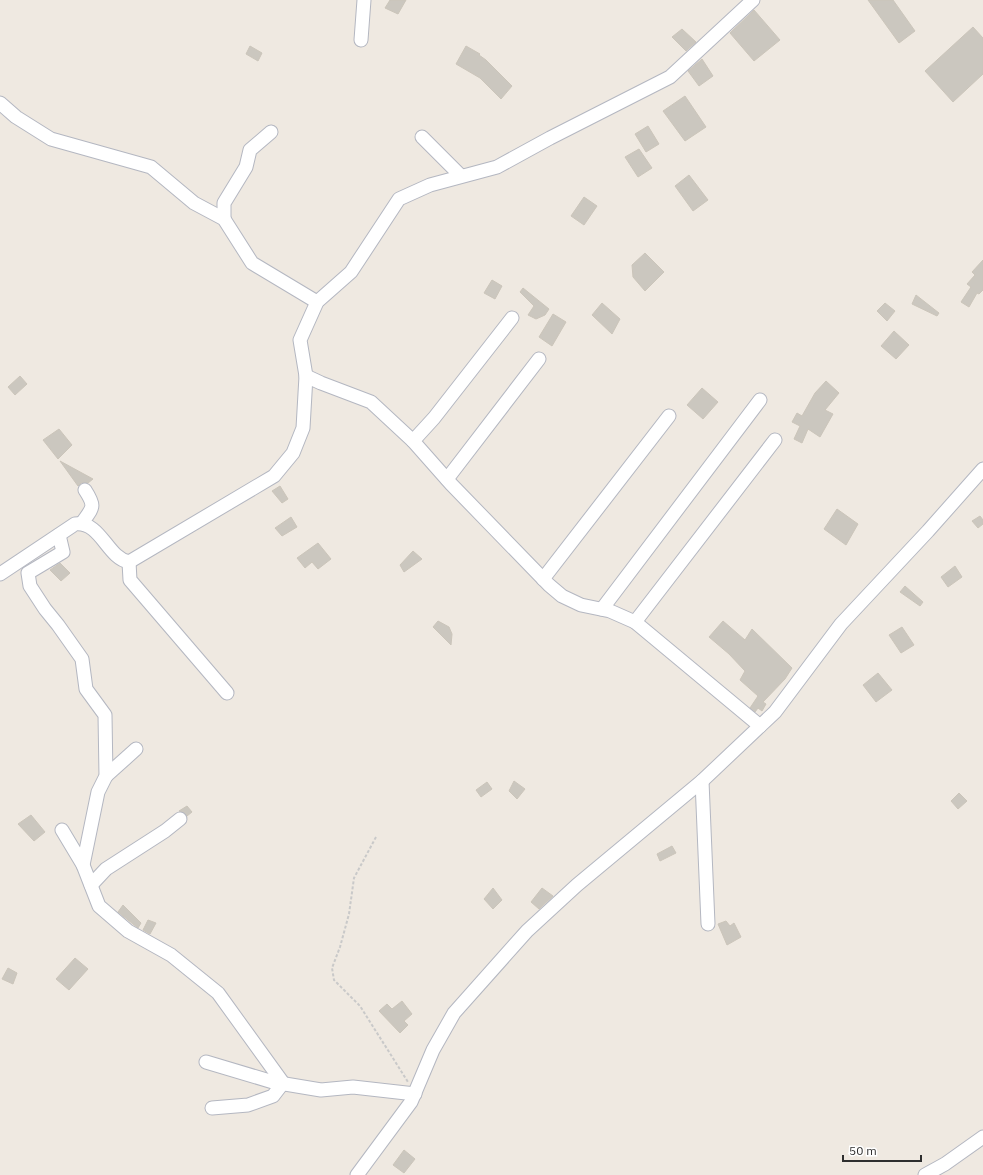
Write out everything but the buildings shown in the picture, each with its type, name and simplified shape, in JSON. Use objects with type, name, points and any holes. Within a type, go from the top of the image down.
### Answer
[{"type":"street","points":[[361,40],[364,0]]},
{"type":"street","points":[[0,574],[75,524],[82,523],[94,530],[122,561],[129,562],[274,476],[293,453],[303,428],[306,376],[300,340],[318,302],[351,272],[399,199],[430,185],[497,166],[670,77],[753,0]]},
{"type":"street","points":[[0,103],[16,116],[51,139],[151,167],[194,203],[224,219],[252,264],[318,302]]},
{"type":"street","points":[[224,219],[224,203],[246,167],[250,150],[271,132]]},
{"type":"street","points":[[422,137],[461,176]]},
{"type":"street","points":[[413,441],[434,418],[512,318]]},
{"type":"street","points":[[447,479],[539,359]]},
{"type":"street","points":[[306,376],[371,402],[413,441],[447,479],[543,579],[562,596],[581,605],[610,611],[635,622],[760,726]]},
{"type":"street","points":[[602,610],[760,400]]},
{"type":"street","points":[[543,579],[669,416]]},
{"type":"street","points":[[635,622],[775,440]]},
{"type":"street","points":[[357,1175],[411,1102],[433,1050],[454,1013],[527,931],[577,885],[702,781],[775,712],[841,624],[928,531],[983,469]]},
{"type":"street","points":[[82,523],[91,509],[92,502],[85,490]]},
{"type":"street","points":[[59,535],[63,552],[28,573],[30,586],[44,609],[58,625],[82,659],[86,689],[105,715],[106,776]]},
{"type":"street","points":[[129,562],[130,580],[227,693]]},
{"type":"street","points":[[83,865],[98,792],[106,776],[136,749]]},
{"type":"street","points":[[702,781],[708,924]]},
{"type":"street","points":[[90,885],[106,869],[180,820]]},
{"type":"street","points":[[62,830],[83,865],[99,906],[128,931],[171,955],[218,993],[283,1083]]},
{"type":"street","points":[[206,1062],[273,1082],[321,1090],[353,1087],[415,1094]]},
{"type":"street","points":[[212,1108],[248,1105],[273,1096],[283,1083]]},
{"type":"street","points":[[925,1175],[946,1170],[983,1137]]},
{"type":"path","points":[[376,837],[354,878],[349,914],[340,947],[332,968],[334,980],[360,1006],[415,1094]]}]
